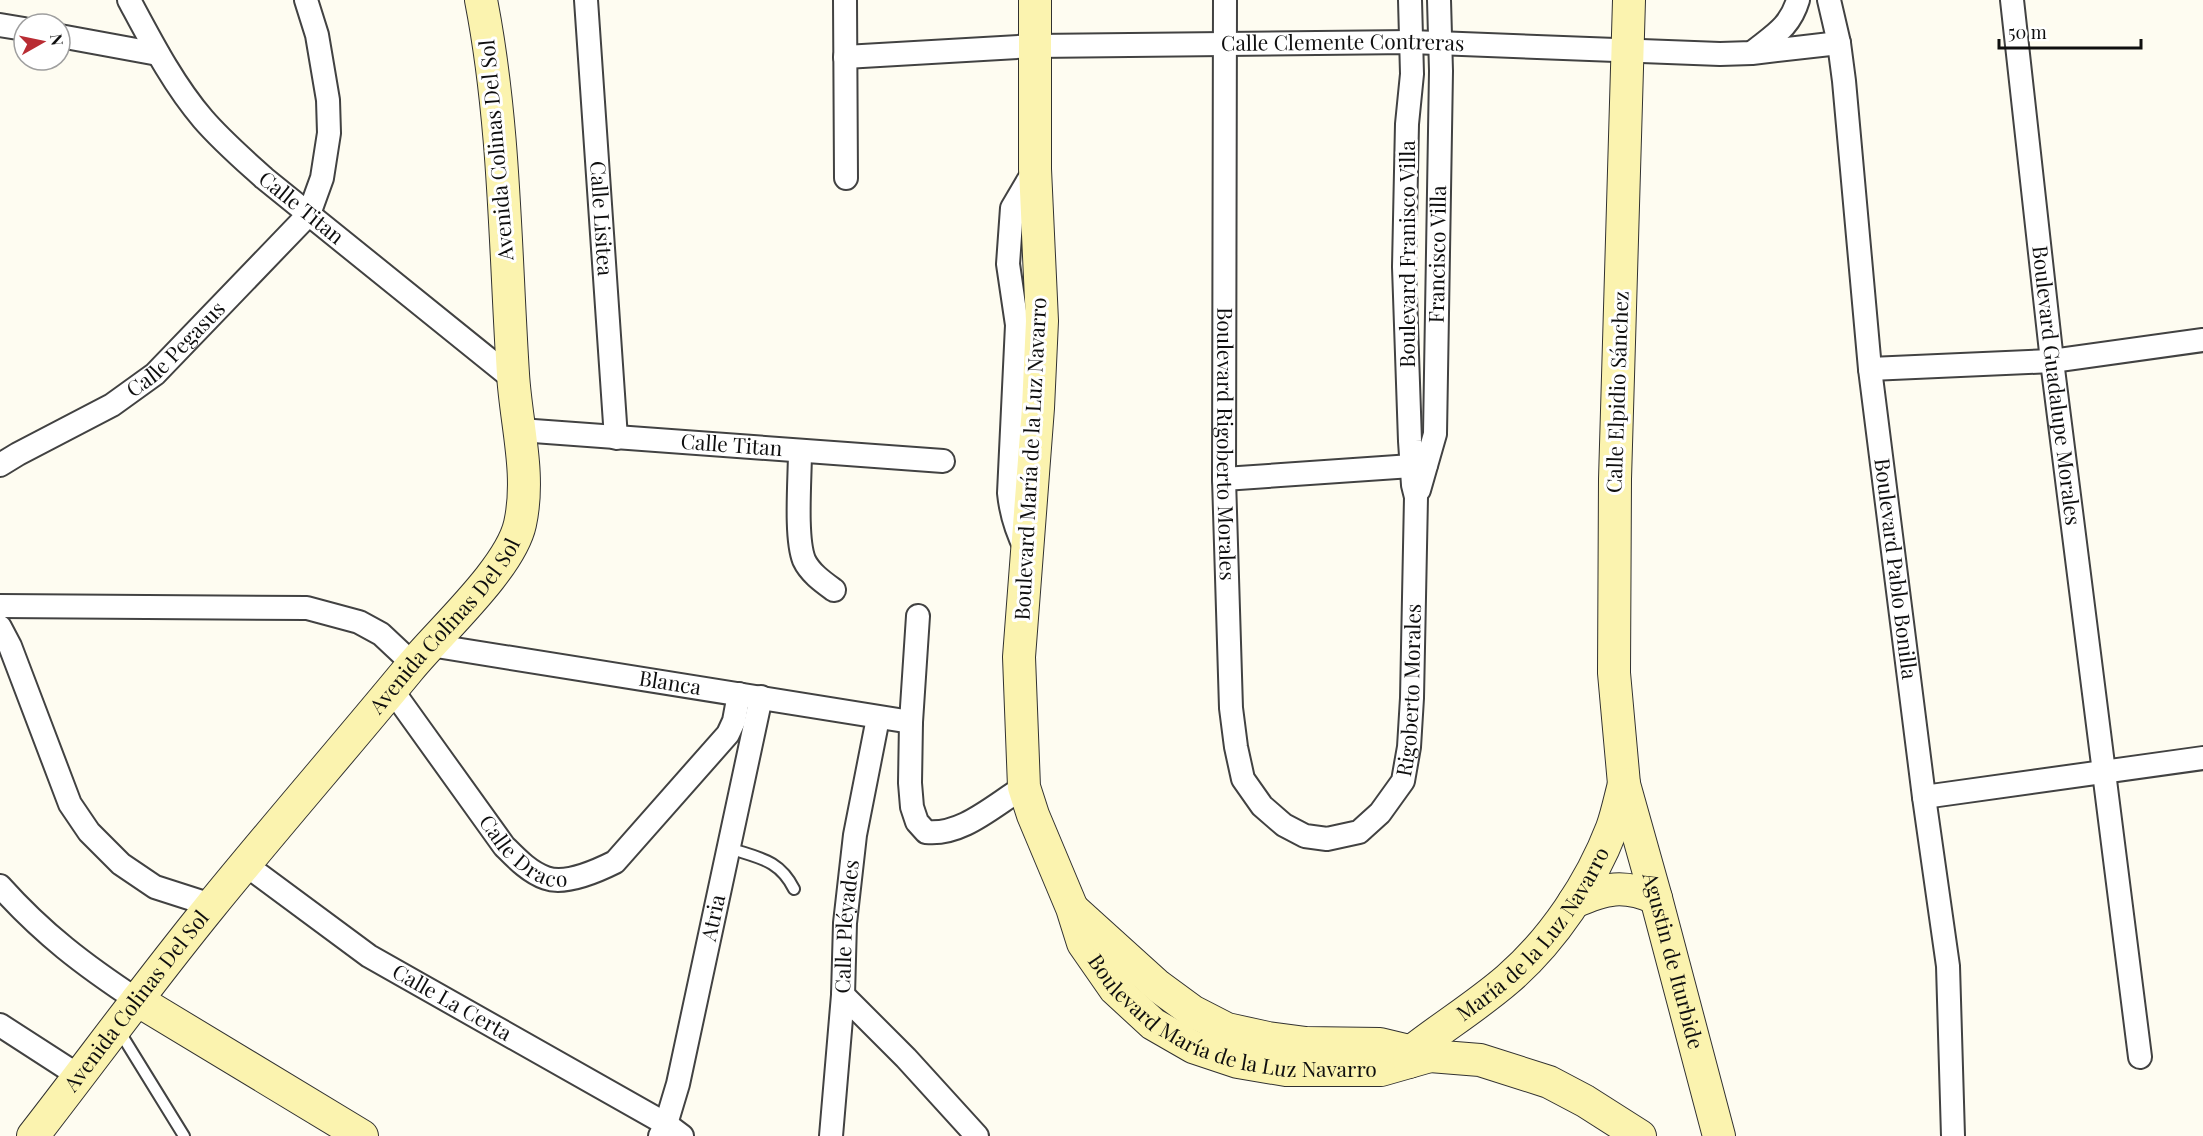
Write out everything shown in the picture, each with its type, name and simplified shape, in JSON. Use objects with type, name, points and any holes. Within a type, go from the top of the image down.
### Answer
[{"type":"street","name":"Calle Titan","points":[[129,0],[158,54],[202,118],[264,178],[513,379]]},
{"type":"street","points":[[306,0],[321,57],[328,100],[329,133],[322,178],[309,214]]},
{"type":"street","name":"Avenida Colinas Del Sol","points":[[33,1136],[211,906],[492,574],[512,547],[520,525],[525,489],[513,379],[500,136],[491,49],[481,0]]},
{"type":"street","name":"Calle Lisitea","points":[[586,0],[616,438]]},
{"type":"street","points":[[845,0],[846,178]]},
{"type":"street","name":"Boulevard María de la Luz Navarro","points":[[1035,0],[1035,169],[1042,321],[1028,553],[1019,657],[1024,787],[1072,908],[1083,943],[1115,989],[1153,1024],[1194,1047],[1238,1062],[1286,1070],[1380,1070],[1417,1056],[1480,1060],[1549,1082],[1585,1101],[1640,1136]]},
{"type":"street","name":"Boulevard Rigoberto Morales","points":[[1225,0],[1224,479],[1231,708],[1236,747],[1244,779],[1262,806],[1284,825],[1305,836],[1327,839]]},
{"type":"street","name":"Boulevard Franisco Villa","points":[[1410,0],[1412,74],[1407,124],[1404,267],[1419,465]]},
{"type":"street","name":"Francisco Villa","points":[[1419,465],[1435,434],[1441,42],[1439,0]]},
{"type":"street","name":"Calle Elpidio Sánchez","points":[[1624,784],[1614,673],[1615,502],[1629,0]]},
{"type":"street","points":[[1752,53],[1786,26],[1794,13],[1798,0]]},
{"type":"street","name":"Boulevard Guadalupe Morales","points":[[2012,0],[2052,361],[2140,1057]]},
{"type":"street","name":"Boulevard Pablo Bonilla","points":[[1828,1],[1839,43],[1844,81],[1870,369],[1924,797],[1948,966],[1953,1136]]},
{"type":"street","points":[[72,38],[158,54]]},
{"type":"street","name":"Calle Clemente Contreras","points":[[845,57],[1035,46],[1412,42],[1720,54],[1752,53],[1839,43]]},
{"type":"street","name":"Calle Pegasus","points":[[6,457],[112,405],[156,374],[309,214]]},
{"type":"street","points":[[1870,369],[2052,361],[2203,340]]},
{"type":"street","name":"Calle Titan","points":[[520,430],[943,461]]},
{"type":"street","points":[[800,451],[800,543],[805,562],[817,578],[834,590]]},
{"type":"street","points":[[1224,479],[1419,465]]},
{"type":"street","name":"Rigoberto Morales","points":[[1327,839],[1359,832],[1380,813],[1403,781],[1409,747],[1412,698],[1416,497],[1419,465]]},
{"type":"street","points":[[0,606],[307,608],[359,622],[422,654]]},
{"type":"street","points":[[918,616],[910,722],[912,807],[917,822],[926,832],[947,832],[971,822],[1024,787]]},
{"type":"street","points":[[0,627],[10,646],[69,804],[89,832],[121,864],[154,887],[211,906]]},
{"type":"street","name":"Blanca","points":[[422,654],[750,695],[910,722]]},
{"type":"street","name":"Calle Draco","points":[[392,690],[504,846],[522,864],[547,879],[575,878],[615,862],[728,734],[750,695]]},
{"type":"street","name":"Atria","points":[[669,1132],[729,848],[750,695]]},
{"type":"street","name":"Calle Pléyades","points":[[831,1136],[843,994],[845,923],[855,835],[878,718]]},
{"type":"street","points":[[1924,797],[2203,758]]},
{"type":"street","name":"Agustin de Iturbide","points":[[1624,784],[1719,1136]]},
{"type":"street","name":"María de la Luz Navarro","points":[[1417,1056],[1509,978],[1541,944],[1574,902],[1591,874],[1612,827],[1624,784]]},
{"type":"street","name":"Calle La Certa","points":[[246,865],[369,956],[669,1132]]},
{"type":"street","points":[[0,886],[48,936],[92,970],[137,1000],[362,1136]]},
{"type":"street","points":[[1574,902],[1596,892],[1619,889],[1636,889],[1656,898]]},
{"type":"street","points":[[843,994],[906,1058],[977,1136]]},
{"type":"street","points":[[0,1025],[79,1076]]},
{"type":"lane","points":[[729,848],[776,865],[787,875],[794,889]]},
{"type":"lane","points":[[117,1028],[184,1136]]}]
